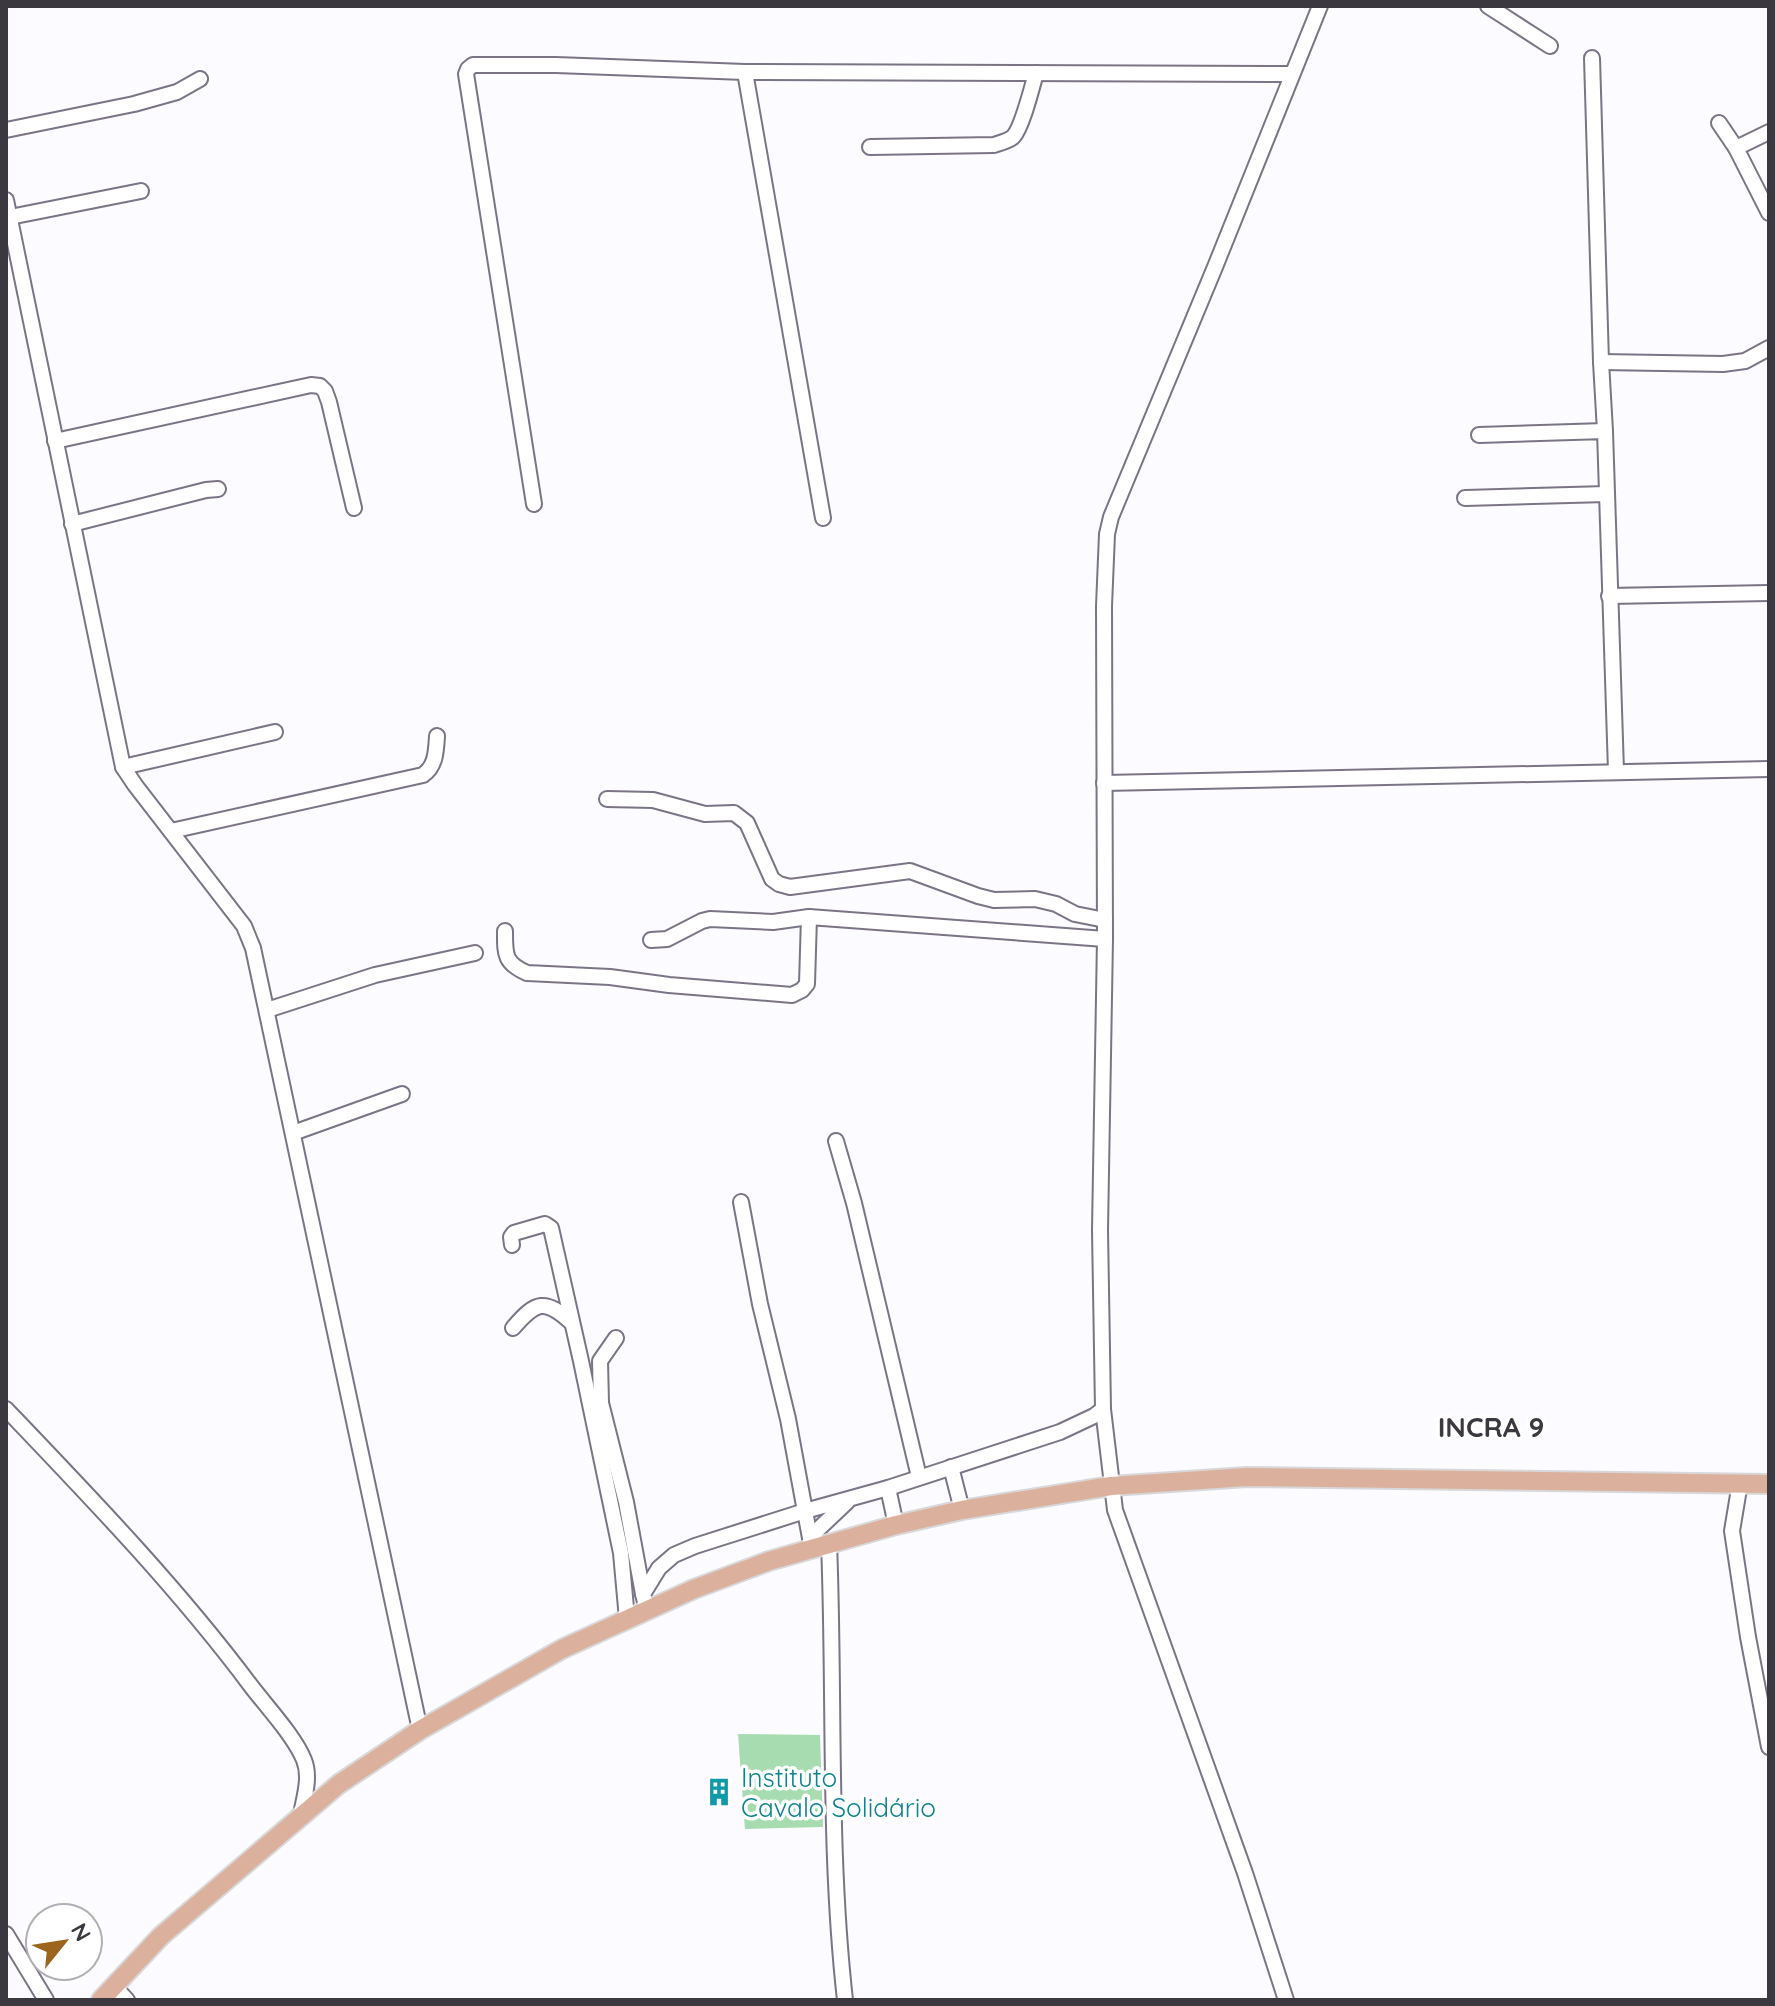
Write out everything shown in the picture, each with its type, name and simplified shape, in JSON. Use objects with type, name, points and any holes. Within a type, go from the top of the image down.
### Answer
[{"type":"main road","points":[[108,1993],[161,1936],[301,1814],[339,1784],[420,1730],[562,1649],[627,1619],[645,1602],[694,1589],[817,1543],[962,1510],[1111,1486],[1247,1477],[1769,1484]]},
{"type":"street","points":[[1286,2000],[1245,1873],[1115,1510],[1111,1486],[1103,1409],[1100,1230],[1105,939],[1104,606],[1107,534],[1111,517],[1320,6]]},
{"type":"street","points":[[1488,6],[1550,46]]},
{"type":"street","points":[[1592,58],[1616,771]]},
{"type":"street","points":[[534,504],[466,74],[473,65],[745,72],[1292,74]]},
{"type":"street","points":[[745,72],[823,518]]},
{"type":"street","points":[[870,147],[994,145],[1003,142],[1015,135],[1020,125],[1036,73]]},
{"type":"street","points":[[6,130],[134,104],[177,92],[200,79]]},
{"type":"street","points":[[1719,123],[1736,148],[1769,213]]},
{"type":"street","points":[[1736,148],[1769,132]]},
{"type":"street","points":[[10,217],[141,191]]},
{"type":"street","points":[[6,200],[123,767],[249,934],[420,1730]]},
{"type":"street","points":[[1601,362],[1723,364],[1745,361],[1769,348]]},
{"type":"street","points":[[55,441],[311,385],[320,386],[325,391],[332,414],[354,508]]},
{"type":"street","points":[[1479,435],[1605,431]]},
{"type":"street","points":[[72,524],[218,489]]},
{"type":"street","points":[[1465,498],[1607,494]]},
{"type":"street","points":[[1609,596],[1769,593]]},
{"type":"street","points":[[123,767],[275,732]]},
{"type":"street","points":[[171,831],[423,775],[431,770],[437,736]]},
{"type":"street","points":[[1104,783],[1769,769]]},
{"type":"street","points":[[607,799],[653,800],[705,814],[734,813],[747,823],[772,879],[790,887],[910,871],[978,896],[994,900],[1035,899],[1056,904],[1075,914],[1105,920]]},
{"type":"street","points":[[651,940],[667,939],[710,919],[773,922],[809,917],[1105,939]]},
{"type":"street","points":[[505,931],[505,955],[515,968],[527,973],[610,977],[792,995],[807,984],[809,917]]},
{"type":"street","points":[[267,1010],[375,975],[475,953]]},
{"type":"street","points":[[293,1133],[402,1094]]},
{"type":"street","points":[[836,1141],[854,1203],[919,1477]]},
{"type":"street","points":[[741,1202],[805,1511],[817,1543],[833,1641],[835,1854],[845,2000]]},
{"type":"street","points":[[512,1245],[514,1233],[542,1224],[551,1228],[621,1553],[627,1619]]},
{"type":"street","points":[[513,1328],[525,1314],[539,1306],[555,1308],[572,1323]]},
{"type":"street","points":[[616,1338],[600,1361],[601,1403],[626,1502],[645,1602]]},
{"type":"street","points":[[6,1409],[138,1549],[219,1643],[293,1741],[307,1773],[301,1814]]},
{"type":"street","points":[[645,1602],[659,1568],[674,1555],[695,1546],[1060,1432],[1103,1409]]},
{"type":"street","points":[[951,1467],[962,1510]]},
{"type":"street","points":[[1740,1483],[1732,1531],[1769,1747]]},
{"type":"street","points":[[888,1488],[896,1525]]},
{"type":"street","points":[[817,1543],[850,1499]]},
{"type":"street","points":[[6,1934],[36,1992],[46,2000]]},
{"type":"street","points":[[108,1993],[127,2000]]},
{"type":"green space","points":[[738,1734],[820,1735],[823,1827],[745,1829]]},
{"type":"place","name":"Instituto Cavalo Solidário","points":[[719,1792]]},
{"type":"district","name":"INCRA 9","points":[[1491,1426]]}]
